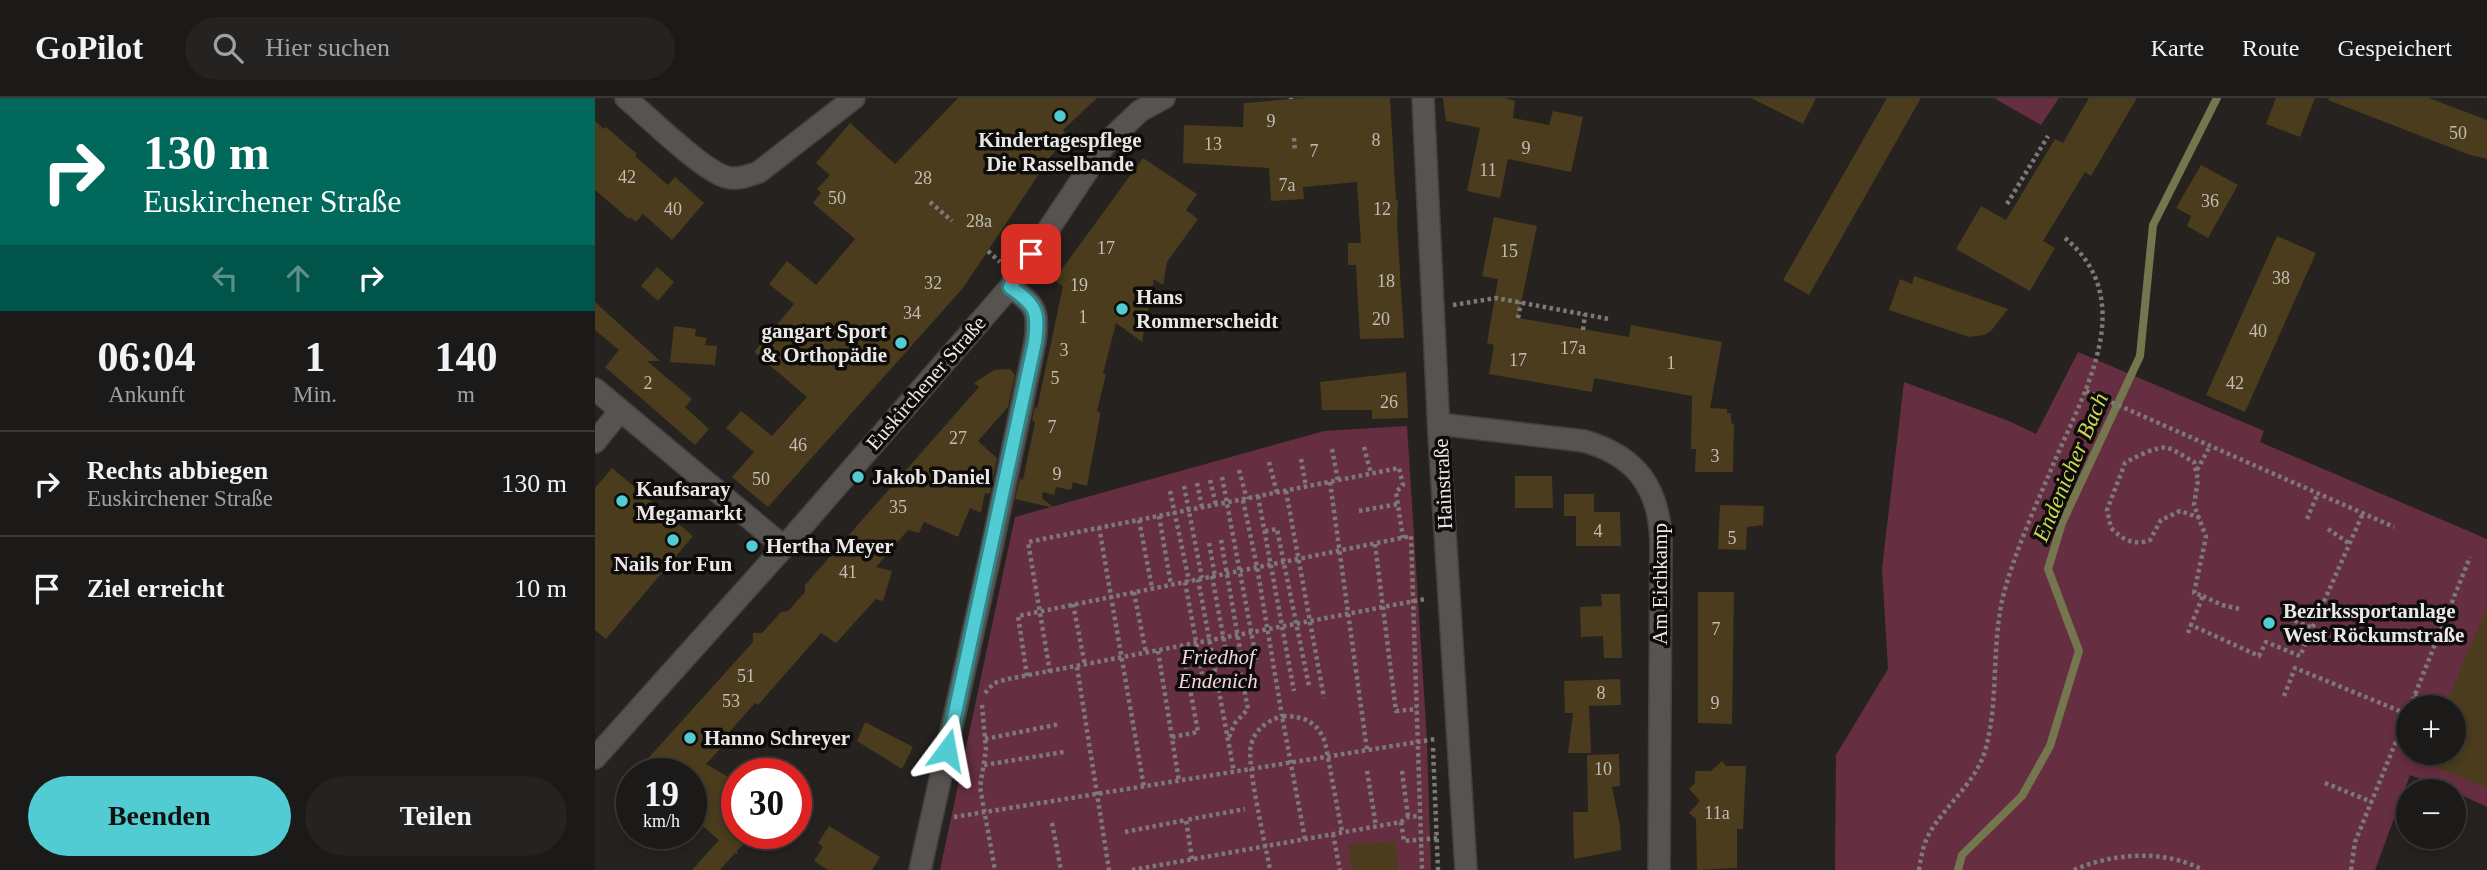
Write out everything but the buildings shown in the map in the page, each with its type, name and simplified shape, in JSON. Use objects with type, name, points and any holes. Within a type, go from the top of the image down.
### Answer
[{"type":"street","points":[[626,98],[711,171],[729,178],[744,178],[759,172],[854,98]]},
{"type":"street","name":"Euskirchener Straße","points":[[595,758],[784,547],[1010,287],[1106,143],[1140,111],[1164,98]]},
{"type":"street","name":"Hainstraße","points":[[1423,98],[1439,424],[1466,870]]},
{"type":"street","points":[[920,870],[1035,342],[1038,319],[1028,299],[1010,287]]},
{"type":"street","points":[[595,389],[784,547]]},
{"type":"street","points":[[595,442],[620,411]]},
{"type":"street","name":"Am Eichkamp","points":[[1439,424],[1584,441],[1607,447],[1632,464],[1652,495],[1659,512],[1661,541],[1659,870]]},
{"type":"path","points":[[2007,204],[2048,136]]},
{"type":"path","points":[[1294,138],[1295,152]]},
{"type":"path","points":[[930,202],[952,221]]},
{"type":"path","points":[[1919,870],[1929,834],[1978,769],[1985,751],[1991,721],[1995,644],[2005,588],[2086,391],[2102,338],[2102,295],[2081,250],[2065,238]]},
{"type":"path","points":[[1434,307],[1496,298],[1609,318]]},
{"type":"path","points":[[1518,318],[1521,302]]},
{"type":"path","points":[[1583,330],[1585,314]]},
{"type":"path","points":[[2086,391],[2394,527]]},
{"type":"path","points":[[2197,471],[2210,446]]},
{"type":"path","points":[[1364,447],[1371,474]]},
{"type":"path","points":[[2194,505],[2161,520],[2150,540],[2140,544],[2118,535],[2111,528],[2107,517],[2107,510],[2125,463],[2131,459],[2162,447],[2194,462],[2198,488],[2194,505],[2206,537],[2194,593],[2221,605],[2240,609]]},
{"type":"path","points":[[1332,449],[1338,481]]},
{"type":"path","points":[[1301,458],[1306,487]]},
{"type":"path","points":[[1269,462],[1277,493]]},
{"type":"path","points":[[1050,672],[1028,542],[1399,468],[1403,485],[1396,492],[1403,538]]},
{"type":"path","points":[[1239,470],[1305,839]]},
{"type":"path","points":[[1223,477],[1257,663]]},
{"type":"path","points":[[1210,480],[1216,505]]},
{"type":"path","points":[[1330,482],[1367,750]]},
{"type":"path","points":[[1197,483],[1202,507]]},
{"type":"path","points":[[1184,486],[1234,772]]},
{"type":"path","points":[[1170,491],[1176,512],[1202,674]]},
{"type":"path","points":[[1286,491],[1324,698]]},
{"type":"path","points":[[2307,519],[2318,493]]},
{"type":"path","points":[[1258,496],[1294,691]]},
{"type":"path","points":[[1359,510],[1398,504]]},
{"type":"path","points":[[2180,511],[2200,518]]},
{"type":"path","points":[[2284,696],[2363,513]]},
{"type":"path","points":[[1159,516],[1171,585]]},
{"type":"path","points":[[1139,520],[1152,589]]},
{"type":"path","points":[[1099,527],[1144,787]]},
{"type":"path","points":[[1265,531],[1277,529],[1308,686]]},
{"type":"path","points":[[2328,529],[2350,544]]},
{"type":"path","points":[[1027,676],[1018,616],[1411,536],[1422,870]]},
{"type":"path","points":[[1221,540],[1243,666]]},
{"type":"path","points":[[1209,543],[1230,668]]},
{"type":"path","points":[[1375,544],[1397,710],[1417,709]]},
{"type":"path","points":[[2414,695],[2470,557]]},
{"type":"path","points":[[1134,592],[1146,653]]},
{"type":"path","points":[[2188,633],[2203,596]]},
{"type":"path","points":[[995,870],[980,787],[985,739],[982,701],[987,689],[994,683],[1425,599]]},
{"type":"path","points":[[1073,604],[1085,665]]},
{"type":"path","points":[[2288,618],[2313,628]]},
{"type":"path","points":[[2191,625],[2259,656],[2266,642],[2300,656]]},
{"type":"path","points":[[1172,737],[1198,733],[1182,646]]},
{"type":"path","points":[[1158,651],[1179,781]]},
{"type":"path","points":[[1077,666],[1109,870]]},
{"type":"path","points":[[2295,668],[2396,706]]},
{"type":"path","points":[[1228,738],[1235,723],[1248,709],[1241,673]]},
{"type":"path","points":[[1270,870],[1252,769],[1251,746],[1261,726],[1282,716],[1296,716],[1320,729],[1342,832]]},
{"type":"path","points":[[985,739],[1060,724]]},
{"type":"path","points":[[947,818],[1458,735]]},
{"type":"path","points":[[2351,870],[2355,842],[2396,741]]},
{"type":"path","points":[[984,765],[1064,752]]},
{"type":"path","points":[[1367,771],[1376,826]]},
{"type":"path","points":[[1402,771],[1408,817]]},
{"type":"path","points":[[2325,783],[2372,802]]},
{"type":"path","points":[[1125,832],[1245,808]]},
{"type":"path","points":[[1132,870],[1401,822],[1408,817],[1420,816]]},
{"type":"path","points":[[1186,820],[1192,859]]},
{"type":"path","points":[[1401,822],[1404,841],[1436,838]]},
{"type":"path","points":[[1052,823],[1061,870]]},
{"type":"path","points":[[1333,834],[1340,870]]},
{"type":"path","points":[[2074,870],[2107,858],[2137,855],[2166,858],[2203,870]]},
{"type":"green space","points":[[1994,98],[2059,98],[2041,125]]},
{"type":"green space","name":"Bezirkssportanlage West Röckumstraße","points":[[2078,352],[2264,431],[2260,442],[2487,539],[2487,807],[2466,797],[2466,779],[2421,779],[2410,775],[2409,779],[2396,779],[2396,813],[2375,870],[1835,870],[1836,755],[1888,669],[1882,568],[1904,382],[2009,421],[2036,434]]},
{"type":"green space","name":"Friedhof Endenich","points":[[1407,426],[1427,741],[1431,870],[940,870],[1015,517],[1324,431]]},
{"type":"waterway","name":"Endenicher Bach","points":[[1958,870],[1962,855],[2022,796],[2050,746],[2079,651],[2048,569],[2062,523],[2140,356],[2153,225],[2217,98]]},
{"type":"place","name":"Kindertagespflege Die Rasselbande","points":[[1060,116]]},
{"type":"place","name":"Hans Rommerscheidt","points":[[1122,309]]},
{"type":"place","name":"gangart Sport & Orthopädie","points":[[901,343]]},
{"type":"place","name":"Jakob Daniel","points":[[858,477]]},
{"type":"place","name":"Kaufsaray Megamarkt","points":[[622,501]]},
{"type":"place","name":"Nails for Fun","points":[[673,540]]},
{"type":"place","name":"Hertha Meyer","points":[[752,546]]},
{"type":"place","name":"Bezirkssportanlage West Röckumstraße","points":[[2269,623]]},
{"type":"place","name":"Hanno Schreyer","points":[[690,738]]},
{"type":"route","points":[[947,750],[1035,342],[1038,319],[1028,299],[1010,287],[1031,254]]}]
